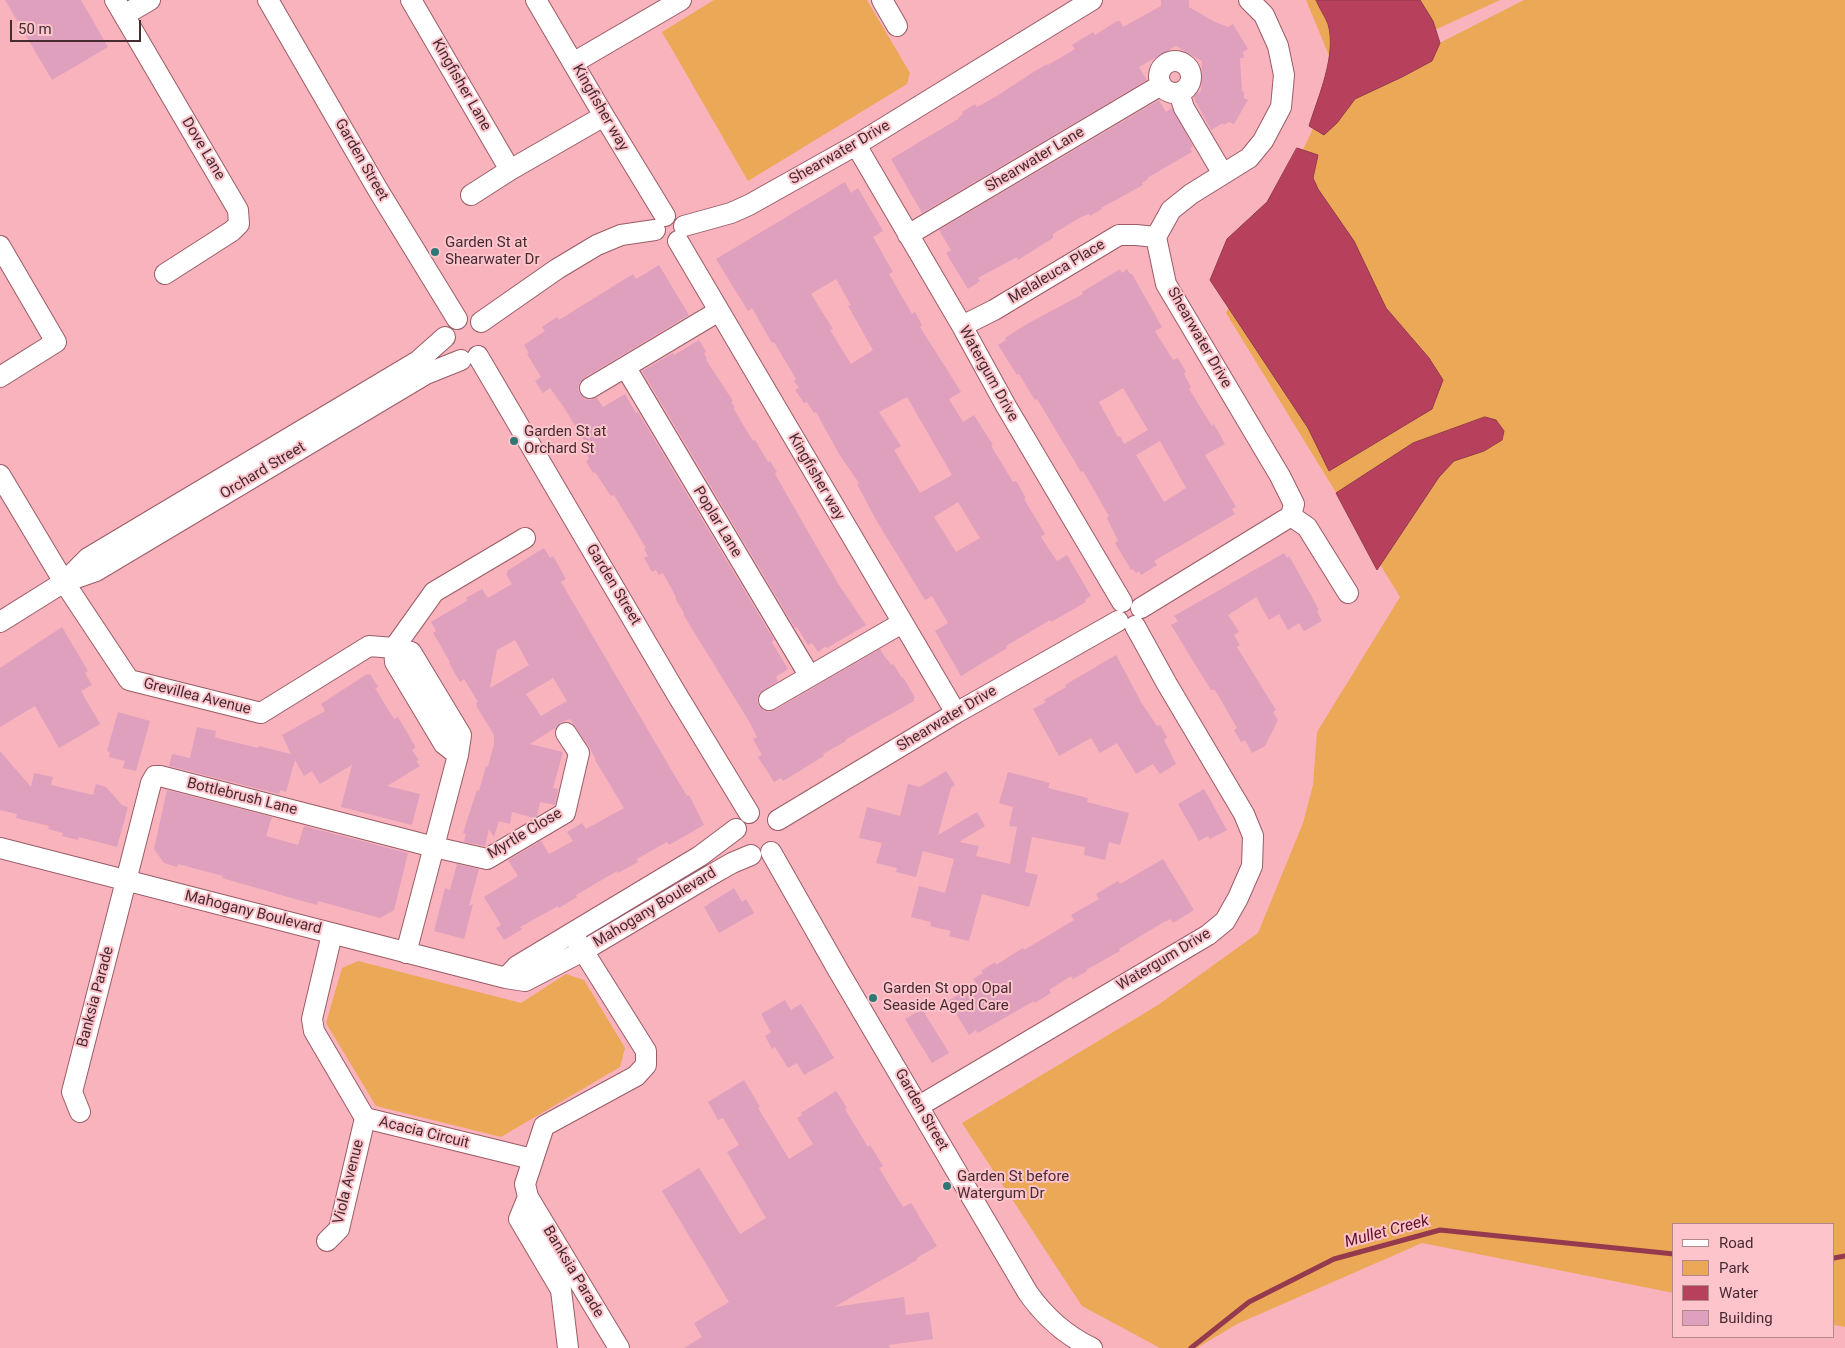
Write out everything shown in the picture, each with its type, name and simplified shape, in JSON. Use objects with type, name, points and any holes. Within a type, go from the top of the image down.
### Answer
[{"type":"street","points":[[119,8],[150,0]]},
{"type":"street","name":"Garden Street","points":[[268,0],[378,190],[457,319]]},
{"type":"street","name":"Kingfisher Lane","points":[[411,0],[510,170]]},
{"type":"street","name":"Kingfisher way","points":[[536,0],[604,116],[660,223]]},
{"type":"street","points":[[573,63],[682,0]]},
{"type":"street","points":[[882,0],[897,26]]},
{"type":"street","name":"Shearwater Drive","points":[[681,234],[749,205],[856,144],[1092,0]]},
{"type":"street","points":[[1156,237],[1171,210],[1191,194],[1249,158],[1263,141],[1281,107],[1284,75],[1278,46],[1264,14],[1249,0]]},
{"type":"street","name":"Dove Lane","points":[[119,8],[238,210],[238,224],[232,231],[165,274]]},
{"type":"street","points":[[1172,62],[1184,63],[1191,72],[1192,78],[1187,89],[1179,93],[1170,93],[1161,85],[1160,73],[1166,64],[1172,62]]},
{"type":"street","name":"Shearwater Lane","points":[[908,235],[1161,85]]},
{"type":"street","points":[[1179,93],[1184,108],[1223,174]]},
{"type":"street","points":[[471,195],[510,170],[604,116]]},
{"type":"street","name":"Watergum Drive","points":[[856,144],[1244,814],[1253,836],[1252,866],[1238,898],[1225,921],[1208,935],[919,1106]]},
{"type":"street","points":[[479,344],[470,317],[457,319],[448,328],[445,337],[448,350],[454,356],[479,344],[557,269],[597,245],[677,216],[680,219],[681,234]]},
{"type":"street","name":"Kingfisher way","points":[[681,234],[719,311],[956,713]]},
{"type":"street","name":"Melaleuca Place","points":[[962,326],[994,310],[1119,235],[1156,237]]},
{"type":"street","name":"Shearwater Drive","points":[[778,820],[956,713],[1129,614],[1291,516],[1294,504],[1280,476],[1166,284],[1156,237]]},
{"type":"street","points":[[0,246],[56,342],[0,377]]},
{"type":"street","points":[[590,388],[719,311]]},
{"type":"street","name":"Orchard Street","points":[[0,622],[64,582],[88,558],[418,361],[445,337]]},
{"type":"street","name":"Garden Street","points":[[479,344],[680,700],[749,813]]},
{"type":"street","name":"Orchard Street","points":[[64,582],[96,571],[479,344]]},
{"type":"street","name":"Poplar Lane","points":[[626,368],[810,676]]},
{"type":"street","name":"Grevillea Avenue","points":[[0,475],[64,582],[129,680],[261,713],[369,646],[394,648]]},
{"type":"street","points":[[1291,516],[1307,528],[1348,593]]},
{"type":"street","points":[[406,953],[458,755],[444,744],[395,662],[394,648],[434,592],[525,538]]},
{"type":"street","points":[[769,700],[902,623]]},
{"type":"street","name":"Myrtle Close","points":[[434,847],[487,859],[565,813],[579,753],[566,733]]},
{"type":"street","name":"Bottlebrush Lane","points":[[127,881],[151,782],[155,776],[434,847]]},
{"type":"street","points":[[763,811],[770,813],[778,820],[782,831],[777,848],[761,856],[744,852],[738,844],[736,829],[740,820],[749,813],[763,811]]},
{"type":"street","name":"Mahogany Boulevard","points":[[506,978],[517,966],[700,856],[736,829]]},
{"type":"street","name":"Mahogany Boulevard","points":[[0,848],[406,953],[506,978],[526,981],[583,951],[711,875],[751,855]]},
{"type":"street","name":"Garden Street","points":[[771,852],[1005,1255],[1033,1299],[1049,1319],[1062,1331],[1092,1348]]},
{"type":"street","name":"Banksia Parade","points":[[80,1112],[72,1092],[127,881]]},
{"type":"street","points":[[527,1191],[532,1159],[544,1126],[636,1076],[646,1064],[646,1052],[572,933]]},
{"type":"street","name":"Acacia Circuit","points":[[332,934],[312,1019],[314,1031],[365,1118],[532,1159]]},
{"type":"street","name":"Viola Avenue","points":[[327,1242],[339,1228],[365,1118]]},
{"type":"street","name":"Banksia Parade","points":[[527,1191],[519,1219],[561,1290],[568,1348]]},
{"type":"street","name":"Banksia Parade","points":[[527,1191],[619,1348]]},
{"type":"green space","points":[[714,0],[867,0],[910,73],[907,84],[748,181],[662,32]]},
{"type":"green space","points":[[1306,0],[1500,0],[1337,75]]},
{"type":"green space","points":[[1524,0],[1845,0],[1845,1327],[1835,1325],[1835,1223],[1672,1223],[1672,1293],[1422,1243],[1237,1324],[1197,1348],[1160,1348],[1082,1306],[962,1123],[1158,1005],[1258,933],[1303,823],[1313,785],[1317,732],[1400,597],[1226,313],[1326,101]]},
{"type":"green space","points":[[358,961],[521,1003],[566,974],[584,980],[625,1048],[620,1067],[501,1137],[376,1106],[326,1023],[342,968]]},
{"type":"water","points":[[1316,0],[1420,0],[1433,21],[1440,43],[1432,61],[1355,99],[1337,123],[1324,135],[1309,126],[1325,76],[1330,49],[1328,24]]},
{"type":"water","points":[[1297,148],[1318,155],[1313,178],[1318,189],[1354,241],[1386,308],[1429,358],[1443,380],[1432,409],[1329,471],[1308,428],[1210,280],[1227,239],[1267,202]]},
{"type":"water","points":[[1485,417],[1496,420],[1504,431],[1502,440],[1484,451],[1454,461],[1439,477],[1377,570],[1336,493],[1413,443]]},
{"type":"building","points":[[5,0],[81,0],[108,47],[52,80]]},
{"type":"building","points":[[1161,0],[1189,0],[1189,7],[1213,21],[1228,27],[1233,24],[1248,49],[1243,52],[1244,58],[1240,58],[1242,92],[1244,91],[1244,98],[1248,100],[1234,124],[1229,122],[1224,125],[1223,123],[1211,130],[1193,96],[1201,91],[1202,61],[1176,46],[1139,67],[1147,80],[922,213],[891,159],[958,119],[963,114],[962,112],[975,104],[977,107],[997,96],[1035,71],[1075,49],[1072,45],[1093,32],[1095,35],[1117,21],[1120,21],[1123,27],[1161,6]]},
{"type":"building","points":[[1159,100],[1166,112],[1172,108],[1193,146],[1190,148],[1192,152],[1147,178],[1142,183],[1143,185],[1090,216],[1089,214],[1081,217],[1053,234],[1053,238],[1018,260],[1017,257],[978,278],[980,281],[968,289],[946,253],[951,250],[939,230]]},
{"type":"building","points":[[845,182],[851,193],[858,188],[883,231],[873,237],[893,272],[889,274],[912,314],[915,312],[922,325],[920,327],[961,392],[949,399],[963,422],[974,415],[1013,482],[1016,481],[1026,498],[1024,499],[1045,534],[1041,537],[1057,561],[1067,555],[1091,596],[1085,600],[1086,602],[1051,622],[1050,620],[1006,646],[1007,648],[961,676],[935,631],[948,623],[932,596],[925,600],[875,518],[857,484],[859,483],[839,454],[816,412],[814,413],[807,402],[804,403],[795,390],[799,388],[794,381],[796,379],[774,342],[772,343],[752,308],[748,311],[716,259]],"holes":[[[836,279],[851,305],[848,306],[873,350],[851,364],[830,330],[833,329],[811,294]],[[907,397],[952,475],[920,493],[894,450],[901,446],[879,412]],[[958,502],[980,538],[956,552],[934,517]]]},
{"type":"building","points":[[659,265],[689,315],[584,378],[579,383],[578,389],[585,399],[597,398],[603,407],[625,394],[636,413],[638,412],[774,640],[772,642],[788,669],[776,677],[778,681],[759,694],[757,700],[759,706],[769,712],[775,710],[880,649],[891,665],[893,664],[903,677],[915,698],[913,699],[914,701],[845,740],[823,754],[824,756],[783,781],[781,778],[774,782],[758,757],[762,755],[753,739],[757,737],[750,723],[683,614],[663,573],[659,575],[656,570],[652,572],[644,558],[648,556],[644,549],[646,548],[614,495],[611,496],[595,472],[593,473],[586,461],[589,459],[585,451],[589,448],[563,406],[550,388],[543,393],[535,381],[541,377],[527,354],[529,353],[524,345],[545,331],[542,327],[557,317],[559,320],[633,274],[636,279]]},
{"type":"building","points":[[1120,269],[1122,273],[1127,269],[1132,274],[1162,327],[1155,331],[1173,360],[1178,358],[1186,372],[1184,374],[1191,387],[1189,389],[1212,426],[1214,424],[1225,444],[1205,455],[1236,507],[1232,509],[1235,514],[1154,561],[1157,565],[1141,575],[1139,571],[1136,573],[1133,569],[1131,570],[1115,543],[1118,541],[1107,518],[1109,516],[1083,471],[1081,472],[1037,399],[1035,400],[998,345],[1006,340],[1005,338],[1027,324],[1083,294],[1082,292]],"holes":[[[1123,388],[1148,430],[1124,444],[1120,436],[1118,437],[1099,402]],[[1160,441],[1186,488],[1164,502],[1136,455]]]},
{"type":"building","points":[[699,340],[706,352],[704,353],[706,360],[733,401],[731,402],[735,407],[733,408],[753,441],[755,440],[768,462],[770,461],[777,472],[775,474],[815,544],[839,585],[866,625],[818,652],[812,643],[808,645],[797,627],[795,628],[642,371]]},
{"type":"building","points":[[544,548],[550,558],[553,556],[566,579],[561,582],[687,796],[689,795],[704,825],[669,845],[667,842],[637,859],[638,862],[618,873],[617,871],[576,895],[577,897],[559,908],[558,906],[520,927],[522,929],[504,940],[496,928],[501,925],[484,897],[518,876],[508,860],[541,841],[549,854],[573,841],[567,832],[582,823],[586,829],[624,808],[589,747],[570,719],[560,723],[530,744],[563,752],[553,788],[558,789],[555,805],[540,802],[537,816],[534,818],[512,812],[510,824],[499,821],[494,837],[489,829],[485,846],[464,842],[466,834],[463,833],[486,766],[488,767],[494,744],[494,735],[477,707],[476,703],[478,702],[464,679],[460,682],[449,663],[433,633],[436,631],[431,622],[468,600],[466,598],[482,589],[488,598],[512,584],[506,574],[508,573],[507,571]],"holes":[[[515,640],[529,665],[490,688],[497,650]],[[553,678],[567,701],[541,716],[526,694]]]},
{"type":"building","points":[[1284,553],[1287,558],[1289,556],[1302,579],[1319,610],[1317,611],[1322,621],[1304,631],[1299,623],[1288,630],[1279,614],[1269,620],[1256,597],[1228,615],[1239,632],[1234,635],[1240,645],[1237,647],[1276,710],[1273,712],[1278,720],[1265,746],[1252,753],[1245,740],[1241,742],[1234,730],[1237,728],[1215,690],[1211,690],[1171,625],[1178,621],[1174,616]]},
{"type":"building","points":[[62,627],[88,671],[85,673],[92,685],[81,691],[100,724],[59,748],[35,706],[0,727],[0,668]]},
{"type":"building","points":[[1116,655],[1141,702],[1157,726],[1160,725],[1167,737],[1164,740],[1176,764],[1160,774],[1153,764],[1136,774],[1117,743],[1100,753],[1091,738],[1059,756],[1033,709],[1066,687],[1065,685]]},
{"type":"building","points":[[367,674],[370,674],[378,687],[375,688],[394,719],[398,717],[415,746],[412,750],[419,760],[416,761],[420,766],[387,786],[420,794],[412,825],[341,807],[352,765],[320,784],[312,771],[304,776],[295,760],[286,792],[280,790],[279,794],[169,766],[172,754],[190,758],[197,727],[216,731],[215,737],[217,738],[291,754],[282,735],[325,711],[321,704]]},
{"type":"building","points":[[118,712],[150,721],[136,771],[123,768],[125,761],[109,757],[110,752],[107,751]]},
{"type":"building","points":[[0,751],[31,787],[34,773],[53,777],[51,785],[93,795],[96,784],[106,787],[122,805],[128,807],[117,847],[79,837],[78,840],[62,836],[63,833],[48,829],[49,826],[16,818],[17,814],[0,810]]},
{"type":"building","points":[[946,771],[955,785],[951,788],[938,835],[977,812],[985,826],[959,842],[979,846],[976,856],[1010,864],[1017,827],[1009,826],[1013,807],[999,803],[1008,772],[1050,783],[1048,788],[1088,798],[1087,802],[1129,813],[1120,845],[1109,842],[1105,860],[1084,855],[1085,847],[1032,837],[1025,872],[1038,875],[1029,907],[982,894],[969,941],[949,936],[951,931],[930,926],[931,922],[911,917],[919,886],[945,893],[954,859],[923,851],[916,877],[896,872],[897,868],[876,863],[882,843],[859,838],[867,807],[900,816],[908,784],[920,787]]},
{"type":"building","points":[[1204,789],[1227,830],[1210,839],[1208,836],[1199,841],[1178,804]]},
{"type":"building","points":[[167,790],[272,817],[266,836],[298,845],[304,826],[408,853],[394,910],[380,918],[318,901],[317,905],[222,878],[223,876],[178,864],[177,867],[164,863],[154,849]]},
{"type":"building","points":[[1163,859],[1194,910],[1173,923],[1171,919],[1164,922],[1087,971],[1073,979],[1071,976],[1049,990],[1051,993],[1035,1003],[1034,1001],[978,1033],[976,1030],[969,1035],[948,1001],[976,983],[973,979],[983,973],[981,971],[995,962],[996,965],[1023,948],[1024,950],[1074,920],[1071,915],[1099,899],[1096,894],[1118,881],[1120,884]]},
{"type":"building","points":[[457,864],[479,869],[469,906],[473,904],[464,939],[434,931],[445,888],[450,890]]},
{"type":"building","points":[[734,888],[742,902],[746,899],[754,913],[719,933],[704,907]]},
{"type":"building","points":[[785,1000],[791,1010],[801,1004],[834,1058],[804,1075],[797,1063],[788,1068],[775,1047],[772,1049],[765,1036],[771,1032],[761,1014]]},
{"type":"building","points":[[922,1009],[949,1053],[932,1063],[905,1019]]},
{"type":"building","points":[[744,1080],[760,1107],[758,1108],[789,1159],[813,1144],[797,1118],[802,1115],[801,1113],[836,1091],[868,1147],[870,1145],[883,1166],[879,1168],[903,1207],[911,1203],[937,1246],[917,1258],[917,1260],[834,1307],[904,1297],[906,1315],[929,1312],[933,1339],[889,1345],[890,1348],[684,1348],[702,1337],[694,1323],[729,1302],[662,1191],[699,1168],[740,1234],[766,1218],[727,1152],[739,1145],[723,1118],[718,1120],[708,1102]]},
{"type":"waterway","name":"Mullet Creek","points":[[1191,1348],[1249,1302],[1334,1259],[1440,1230],[1672,1254]]},
{"type":"waterway","name":"Mullet Creek","points":[[1835,1258],[1845,1256]]},
{"type":"place","name":"Garden St at Shearwater Dr","points":[[435,252]]},
{"type":"place","name":"Garden St at Orchard St","points":[[514,441]]},
{"type":"place","name":"Garden St opp Opal Seaside Aged Care","points":[[873,998]]},
{"type":"place","name":"Garden St before Watergum Dr","points":[[947,1186]]}]
